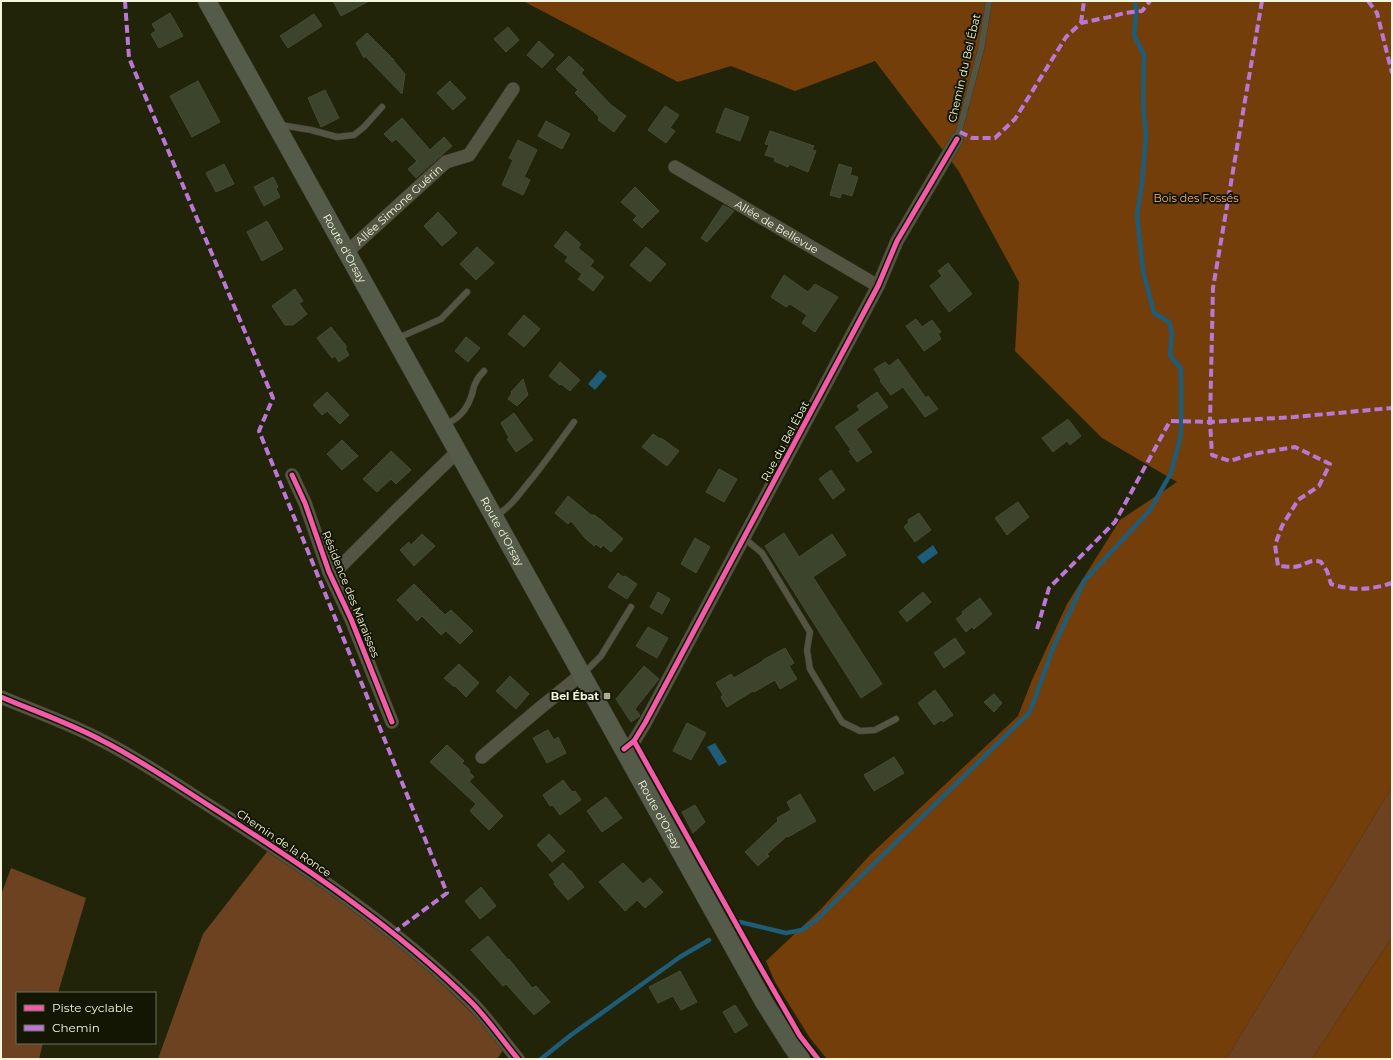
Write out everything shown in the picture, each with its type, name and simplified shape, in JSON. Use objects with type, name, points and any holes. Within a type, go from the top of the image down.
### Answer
[{"type":"main road","name":"Route d'Orsay","points":[[207,1],[764,1002],[801,1059]]},
{"type":"street","name":"Allée Simone Guérin","points":[[347,252],[446,162],[469,155],[513,89]]},
{"type":"street","name":"Rue du Bel Ébat","points":[[624,749],[634,741],[645,723],[878,286],[897,241],[957,138]]},
{"type":"street","name":"Allée de Bellevue","points":[[675,167],[878,286]]},
{"type":"street","name":"Résidence des Maraisses","points":[[329,572],[340,567],[458,451]]},
{"type":"street","name":"Résidence des Maraisses","points":[[292,475],[305,503],[329,572],[351,619],[392,722]]},
{"type":"street","points":[[482,756],[582,674]]},
{"type":"street","name":"Chemin de la Ronce","points":[[1,697],[84,731],[103,741],[257,836],[313,874],[402,940],[439,972],[472,1004],[518,1059]]},
{"type":"lane","name":"Chemin du Bel Ébat","points":[[957,138],[981,49],[989,1]]},
{"type":"lane","points":[[275,123],[337,136],[354,135],[364,127],[382,107]]},
{"type":"lane","points":[[396,339],[441,319],[467,292]]},
{"type":"lane","points":[[443,425],[451,422],[462,412],[472,396],[475,384],[484,371]]},
{"type":"lane","points":[[494,517],[505,510],[521,492],[546,462],[574,422]]},
{"type":"lane","points":[[744,538],[762,553],[810,632],[807,650],[810,669],[842,722],[860,731],[875,730],[896,719]]},
{"type":"lane","points":[[582,674],[600,656],[631,607]]},
{"type":"shaded area","points":[[1392,787],[1392,937],[1312,1059],[1226,1059]]},
{"type":"shaded area","points":[[270,848],[413,956],[474,1015],[504,1049],[497,1059],[158,1059],[203,934]]},
{"type":"shaded area","points":[[11,868],[86,898],[58,992],[16,992],[16,1044],[43,1044],[39,1059],[1,1059],[1,895]]},
{"type":"green space","name":"Bois des Fossés","points":[[523,1],[1392,1],[1392,787],[1226,1059],[827,1059],[810,1038],[775,982],[766,961],[822,908],[870,855],[1018,716],[1032,680],[1067,604],[1120,520],[1177,482],[1102,438],[1015,351],[1019,282],[958,170],[875,61],[795,91],[731,66],[678,82]]},
{"type":"green space","points":[[1392,937],[1392,1059],[1312,1059]]},
{"type":"water","points":[[600,370],[607,376],[595,390],[588,384]]},
{"type":"water","points":[[933,545],[938,553],[923,564],[917,557]]},
{"type":"water","points":[[715,743],[727,762],[719,766],[707,747]]},
{"type":"building","points":[[333,1],[369,1],[341,16]]},
{"type":"building","points":[[170,13],[183,36],[159,48],[151,34],[156,31],[152,24]]},
{"type":"building","points":[[314,14],[322,26],[288,48],[280,36]]},
{"type":"building","points":[[508,27],[519,40],[506,52],[494,39]]},
{"type":"building","points":[[367,33],[394,60],[405,74],[402,94],[365,56],[364,58],[356,43]]},
{"type":"building","points":[[539,41],[554,55],[542,68],[527,55]]},
{"type":"building","points":[[569,56],[584,70],[581,73],[610,104],[626,116],[614,132],[598,120],[599,117],[575,93],[578,90],[556,69]]},
{"type":"building","points":[[198,81],[220,122],[192,137],[170,96]]},
{"type":"building","points":[[450,81],[466,98],[453,110],[437,93]]},
{"type":"building","points":[[325,90],[339,118],[321,127],[308,98]]},
{"type":"building","points":[[665,106],[679,115],[670,128],[675,131],[666,143],[648,130]]},
{"type":"building","points":[[725,108],[749,117],[740,141],[716,132]]},
{"type":"building","points":[[402,118],[430,150],[444,137],[452,146],[416,178],[408,169],[417,161],[396,139],[392,142],[384,134]]},
{"type":"building","points":[[546,121],[570,134],[562,149],[538,136]]},
{"type":"building","points":[[770,131],[814,146],[812,150],[816,151],[808,172],[789,164],[788,167],[774,161],[775,158],[765,155],[769,145],[765,144]]},
{"type":"building","points":[[518,140],[537,150],[524,177],[530,180],[523,195],[502,185],[513,160],[509,158]]},
{"type":"building","points":[[224,164],[234,184],[216,192],[206,173]]},
{"type":"building","points":[[839,164],[852,168],[850,175],[858,177],[852,196],[842,193],[840,198],[830,195]]},
{"type":"building","points":[[273,177],[278,187],[276,189],[280,197],[264,206],[254,187]]},
{"type":"building","points":[[635,187],[659,211],[642,228],[633,220],[637,216],[621,202]]},
{"type":"building","points":[[723,205],[734,211],[707,242],[701,238]]},
{"type":"building","points":[[438,212],[457,233],[442,246],[424,226]]},
{"type":"building","points":[[267,221],[283,249],[262,261],[247,232]]},
{"type":"building","points":[[566,231],[581,244],[578,248],[594,261],[590,266],[604,277],[593,291],[578,279],[582,274],[565,261],[568,257],[554,246]]},
{"type":"building","points":[[477,247],[494,263],[476,280],[460,264]]},
{"type":"building","points":[[646,247],[666,264],[650,282],[630,265]]},
{"type":"building","points":[[948,263],[972,294],[949,312],[930,286],[942,276],[938,271]]},
{"type":"building","points":[[784,275],[808,292],[815,284],[838,297],[815,332],[802,323],[807,315],[790,304],[786,307],[771,297]]},
{"type":"building","points":[[295,289],[303,301],[299,303],[307,314],[293,325],[285,325],[272,306]]},
{"type":"building","points":[[524,315],[540,329],[524,347],[508,334]]},
{"type":"building","points":[[916,319],[922,327],[932,320],[941,332],[938,334],[941,339],[924,351],[906,326]]},
{"type":"building","points":[[331,327],[347,347],[345,348],[349,355],[339,362],[335,356],[332,358],[317,338]]},
{"type":"building","points":[[466,337],[480,348],[468,362],[455,351]]},
{"type":"building","points":[[898,359],[926,398],[928,396],[938,409],[925,417],[903,387],[891,395],[880,381],[881,380],[874,369],[885,362],[889,366]]},
{"type":"building","points":[[560,362],[580,380],[570,391],[549,376]]},
{"type":"building","points":[[523,379],[528,395],[517,406],[508,399],[512,393],[511,392]]},
{"type":"building","points":[[327,392],[349,415],[340,424],[327,411],[322,415],[313,405]]},
{"type":"building","points":[[877,392],[888,407],[856,429],[872,452],[857,462],[849,451],[851,450],[835,427],[860,410],[857,406]]},
{"type":"building","points":[[514,413],[533,440],[516,452],[507,439],[509,438],[501,423]]},
{"type":"building","points":[[1068,419],[1081,436],[1070,445],[1067,441],[1053,452],[1042,438]]},
{"type":"building","points":[[653,434],[679,451],[667,466],[642,447]]},
{"type":"building","points":[[342,440],[358,456],[342,470],[327,454]]},
{"type":"building","points":[[391,451],[411,470],[396,484],[391,479],[377,492],[363,479]]},
{"type":"building","points":[[719,469],[737,479],[724,502],[706,492]]},
{"type":"building","points":[[831,470],[845,490],[833,499],[819,479]]},
{"type":"building","points":[[568,496],[591,515],[594,515],[601,520],[623,539],[611,552],[603,545],[601,548],[596,544],[594,546],[585,538],[571,521],[568,524],[555,513]]},
{"type":"building","points":[[1018,502],[1029,517],[1007,535],[995,518]]},
{"type":"building","points":[[919,513],[931,530],[915,542],[904,527],[909,522],[908,520]]},
{"type":"building","points":[[784,533],[799,557],[832,534],[846,555],[813,577],[882,684],[861,698],[765,546]]},
{"type":"building","points":[[422,534],[435,546],[414,566],[400,550],[409,542],[411,545]]},
{"type":"building","points":[[695,538],[710,547],[696,573],[681,564]]},
{"type":"building","points":[[618,573],[637,584],[627,599],[608,587]]},
{"type":"building","points":[[414,584],[445,615],[451,610],[473,631],[460,644],[446,631],[441,635],[422,616],[417,621],[397,600]]},
{"type":"building","points":[[658,592],[670,599],[662,614],[650,607]]},
{"type":"building","points":[[923,592],[931,602],[907,622],[899,612]]},
{"type":"building","points":[[980,598],[992,614],[974,629],[972,627],[966,632],[956,619],[963,614],[962,612]]},
{"type":"building","points":[[648,627],[668,638],[657,658],[636,646]]},
{"type":"building","points":[[955,638],[965,653],[944,668],[934,653]]},
{"type":"building","points":[[785,648],[794,663],[789,666],[797,679],[780,689],[775,680],[727,707],[721,697],[723,695],[716,683],[731,674],[734,678]]},
{"type":"building","points":[[459,664],[479,683],[466,697],[444,678]]},
{"type":"building","points":[[644,666],[659,679],[635,709],[640,716],[631,722],[616,699]]},
{"type":"building","points":[[510,676],[529,694],[516,709],[496,691]]},
{"type":"building","points":[[935,690],[953,715],[943,722],[941,720],[934,725],[918,703]]},
{"type":"building","points":[[994,694],[1002,703],[994,712],[984,702]]},
{"type":"building","points":[[687,723],[706,733],[691,760],[673,751]]},
{"type":"building","points":[[548,730],[554,740],[558,737],[566,753],[547,763],[533,738]]},
{"type":"building","points":[[447,745],[464,761],[462,763],[470,770],[469,772],[474,777],[469,781],[503,816],[489,830],[470,811],[476,804],[430,762]]},
{"type":"building","points":[[894,757],[904,773],[874,791],[864,775]]},
{"type":"building","points":[[563,780],[572,792],[575,791],[581,800],[560,815],[553,805],[550,806],[543,795]]},
{"type":"building","points":[[800,794],[816,821],[788,837],[787,836],[767,854],[769,856],[758,866],[745,852],[778,821],[777,818],[791,810],[787,802]]},
{"type":"building","points":[[606,797],[622,818],[602,832],[587,811]]},
{"type":"building","points":[[695,805],[705,822],[693,833],[682,812]]},
{"type":"building","points":[[549,834],[565,851],[552,862],[537,845]]},
{"type":"building","points":[[563,863],[584,887],[568,900],[554,884],[555,882],[549,875]]},
{"type":"building","points":[[623,863],[643,884],[650,878],[663,892],[645,908],[637,900],[625,911],[599,882]]},
{"type":"building","points":[[481,887],[496,906],[480,919],[465,901]]},
{"type":"building","points":[[488,936],[532,988],[536,986],[550,1002],[534,1015],[506,984],[503,986],[471,950]]},
{"type":"building","points":[[680,971],[697,1002],[681,1010],[673,996],[658,1003],[649,987]]},
{"type":"building","points":[[735,1005],[748,1025],[735,1033],[723,1012]]},
{"type":"waterway","points":[[740,922],[786,933],[802,930],[816,920],[1028,714],[1053,648],[1084,581],[1150,510],[1171,473],[1181,434],[1181,369],[1170,355],[1172,333],[1169,322],[1154,313],[1143,271],[1137,215],[1142,183],[1146,135],[1143,104],[1144,55],[1134,35],[1136,11],[1135,1]]},
{"type":"waterway","points":[[541,1059],[571,1035],[680,957],[709,940]]},
{"type":"marked path","points":[[125,1],[129,58],[273,398],[259,431],[447,893],[393,933]]},
{"type":"marked path","points":[[1081,23],[1084,1]]},
{"type":"marked path","points":[[960,132],[972,138],[995,138],[1015,119],[1066,37],[1081,23],[1124,13],[1142,11],[1150,1]]},
{"type":"marked path","points":[[1262,1],[1213,288],[1210,422],[1212,455],[1230,461],[1252,454],[1295,447],[1330,464],[1319,486],[1298,500],[1282,526],[1275,545],[1278,566],[1294,567],[1312,561],[1321,562],[1327,571],[1331,584],[1347,588],[1362,589],[1392,583]]},
{"type":"marked path","points":[[1368,1],[1377,13],[1392,73]]},
{"type":"marked path","points":[[1037,629],[1049,588],[1115,522],[1170,421],[1210,422],[1294,417],[1392,408]]},
{"type":"cycle path","points":[[624,749],[634,741],[645,723],[878,286],[897,241],[957,139]]},
{"type":"cycle path","points":[[292,475],[305,503],[329,572],[351,619],[392,722]]},
{"type":"cycle path","points":[[1,697],[77,728],[130,756],[316,876],[412,948],[442,975],[471,1002],[518,1059]]},
{"type":"cycle path","points":[[634,741],[800,1036],[818,1059]]},
{"type":"place","name":"Bel Ébat","points":[[607,696]]}]
